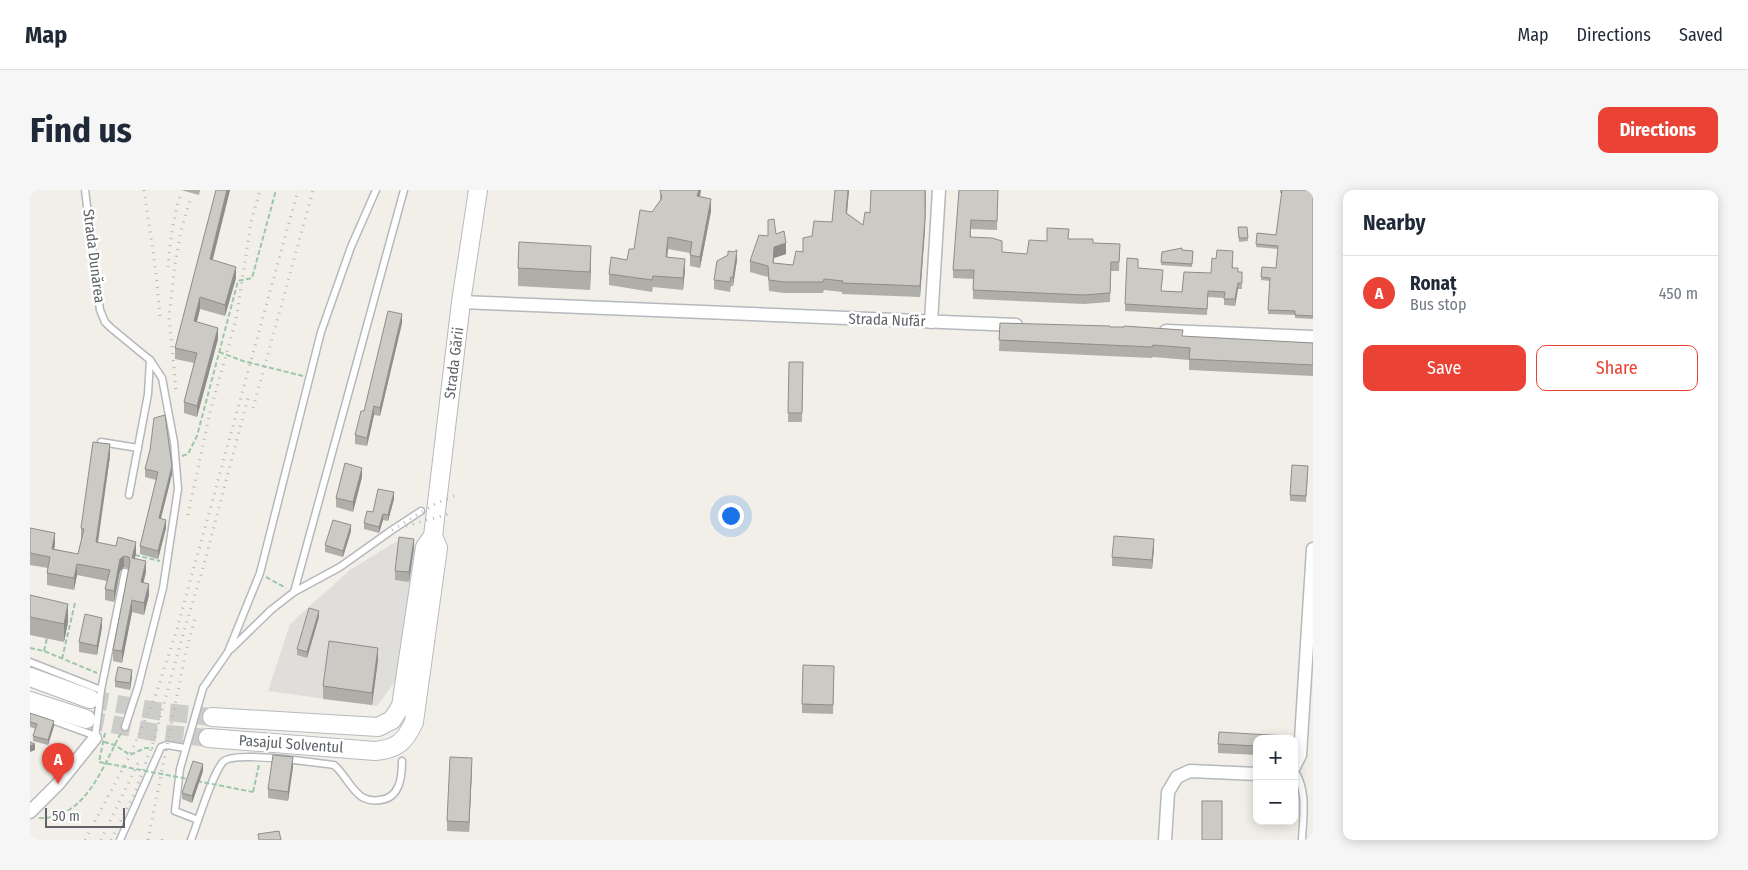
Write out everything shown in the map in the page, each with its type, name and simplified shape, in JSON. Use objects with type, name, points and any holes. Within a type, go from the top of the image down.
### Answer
[{"type":"main road","name":"Strada Gării","points":[[378,727],[392,720],[401,706],[425,547],[433,536],[461,302],[478,190]]},
{"type":"main road","name":"Strada Gării","points":[[375,751],[386,750],[403,741],[409,734],[414,722],[438,548],[433,536]]},
{"type":"main road","points":[[30,678],[95,695]]},
{"type":"main road","points":[[30,701],[86,719]]},
{"type":"main road","name":"Pasajul Solventul","points":[[212,717],[378,727]]},
{"type":"main road","name":"Pasajul Solventul","points":[[208,738],[375,751]]},
{"type":"street","points":[[931,322],[939,190]]},
{"type":"street","name":"Strada Nufăr","points":[[461,302],[1029,326]]},
{"type":"street","points":[[1156,331],[1313,337]]},
{"type":"street","points":[[1298,759],[1300,755],[1313,549]]},
{"type":"street","points":[[34,815],[98,736]]},
{"type":"street","points":[[1165,840],[1168,792],[1177,777],[1190,771],[1253,774]]},
{"type":"lane","name":"Strada Dunărea","points":[[85,190],[100,310],[105,322],[150,360]]},
{"type":"lane","points":[[228,652],[260,573],[321,332],[351,247],[376,190]]},
{"type":"lane","points":[[294,592],[404,190]]},
{"type":"lane","points":[[129,495],[148,394],[150,360]]},
{"type":"lane","points":[[125,727],[138,687],[163,588],[178,489],[162,378],[150,360]]},
{"type":"lane","points":[[101,442],[138,448]]},
{"type":"lane","points":[[198,820],[175,811],[180,769],[203,688],[228,652],[271,610],[294,592],[340,567],[421,511]]},
{"type":"lane","points":[[30,712],[98,736],[95,695],[104,676],[125,572]]},
{"type":"lane","points":[[30,662],[95,695]]},
{"type":"lane","points":[[120,840],[161,747],[167,745],[186,748]]},
{"type":"lane","points":[[191,840],[217,770],[225,760],[237,757],[260,757],[334,765],[341,770],[354,790],[363,798],[374,800],[387,799],[396,792],[402,777],[402,761]]},
{"type":"lane","points":[[1298,776],[1302,788],[1302,840]]},
{"type":"path","points":[[175,458],[188,454],[197,436],[238,281],[252,278],[276,190]]},
{"type":"path","points":[[219,352],[309,378]]},
{"type":"path","points":[[125,572],[129,553],[167,562]]},
{"type":"path","points":[[260,573],[294,592]]},
{"type":"path","points":[[62,659],[75,603]]},
{"type":"path","points":[[44,651],[47,638]]},
{"type":"path","points":[[30,648],[44,651],[104,676]]},
{"type":"path","points":[[34,815],[45,818],[61,814],[80,802],[90,791],[125,727]]},
{"type":"path","points":[[98,736],[99,762],[253,792],[260,761]]},
{"type":"path","points":[[115,745],[130,755],[145,748],[161,747]]},
{"type":"shaded area","points":[[397,541],[415,543],[397,679],[377,706],[268,691],[290,624],[350,570]]},
{"type":"building","points":[[216,190],[227,190],[210,259],[236,267],[225,305],[200,297],[194,321],[218,328],[197,406],[184,402],[197,353],[175,348]]},
{"type":"building","points":[[660,190],[699,190],[697,196],[711,199],[700,257],[690,255],[692,242],[668,237],[666,257],[685,259],[683,278],[653,276],[652,280],[609,274],[611,257],[627,260],[629,249],[634,249],[640,210],[652,212],[662,198]]},
{"type":"building","points":[[835,190],[848,190],[846,213],[863,225],[865,212],[870,213],[871,190],[925,190],[920,286],[842,283],[843,281],[824,279],[823,282],[769,280],[768,266],[750,261],[759,235],[768,236],[768,220],[774,219],[776,234],[784,231],[786,243],[774,247],[773,263],[793,265],[796,251],[803,252],[803,238],[812,236],[814,221],[832,222]]},
{"type":"building","points":[[959,190],[998,190],[997,221],[971,220],[970,237],[992,238],[1002,241],[1002,252],[1027,254],[1029,240],[1047,241],[1047,228],[1069,229],[1068,239],[1093,239],[1093,243],[1120,244],[1119,262],[1111,262],[1110,293],[1084,295],[973,290],[974,270],[953,270]]},
{"type":"building","points":[[1282,190],[1313,190],[1313,316],[1295,315],[1295,311],[1268,310],[1270,278],[1261,277],[1262,267],[1276,268],[1278,246],[1256,244],[1257,233],[1276,235]]},
{"type":"building","points":[[1238,227],[1247,227],[1248,238],[1239,238]]},
{"type":"building","points":[[519,242],[591,246],[590,272],[518,268]]},
{"type":"building","points":[[1182,248],[1182,250],[1193,251],[1192,264],[1161,262],[1162,252]]},
{"type":"building","points":[[737,250],[733,277],[731,277],[730,282],[714,280],[717,261],[728,255],[728,251],[733,252]]},
{"type":"building","points":[[1217,250],[1233,251],[1232,268],[1238,268],[1238,272],[1242,272],[1242,283],[1238,283],[1235,299],[1224,299],[1225,292],[1208,291],[1207,309],[1125,304],[1127,258],[1138,259],[1138,268],[1163,270],[1161,291],[1182,292],[1184,272],[1211,273],[1212,258],[1216,259]]},
{"type":"building","points":[[388,311],[402,314],[380,408],[374,406],[367,438],[355,435],[361,411],[364,411]]},
{"type":"building","points":[[1000,323],[1124,326],[1183,330],[1182,336],[1313,343],[1313,365],[1189,359],[1190,348],[1153,345],[1152,347],[999,340]]},
{"type":"building","points":[[789,362],[803,362],[802,413],[788,413]]},
{"type":"building","points":[[165,415],[172,466],[159,518],[166,520],[158,551],[140,546],[158,472],[145,469],[150,450],[154,418]]},
{"type":"building","points":[[93,442],[110,444],[96,542],[116,546],[118,537],[136,542],[132,558],[146,561],[141,582],[149,584],[144,603],[132,600],[122,651],[113,650],[130,562],[129,557],[124,556],[120,559],[114,591],[105,589],[110,570],[77,564],[74,578],[47,573],[50,557],[30,553],[30,528],[55,533],[52,549],[78,554],[84,529],[81,528]]},
{"type":"building","points":[[345,463],[362,468],[353,502],[336,498]]},
{"type":"building","points":[[1292,465],[1308,466],[1306,496],[1290,495]]},
{"type":"building","points":[[378,489],[394,492],[388,515],[383,514],[379,527],[364,523],[367,511],[373,512]]},
{"type":"building","points":[[333,520],[351,525],[343,551],[325,545]]},
{"type":"building","points":[[1114,536],[1154,539],[1152,560],[1112,557]]},
{"type":"building","points":[[399,537],[414,539],[409,572],[395,571]]},
{"type":"building","points":[[30,595],[68,604],[64,624],[30,617]]},
{"type":"building","points":[[309,608],[319,611],[307,652],[297,649]]},
{"type":"building","points":[[85,614],[102,618],[97,646],[79,642]]},
{"type":"building","points":[[329,641],[378,648],[372,693],[323,686]]},
{"type":"building","points":[[803,665],[834,666],[833,705],[802,704]]},
{"type":"building","points":[[118,667],[132,670],[130,683],[115,681]]},
{"type":"building","points":[[30,713],[54,721],[48,740],[33,736],[37,724],[30,722]]},
{"type":"building","points":[[1219,732],[1269,735],[1253,735],[1253,746],[1218,744]]},
{"type":"building","points":[[273,755],[293,757],[288,792],[268,789]]},
{"type":"building","points":[[450,757],[472,758],[469,822],[447,821]]},
{"type":"building","points":[[193,761],[203,764],[192,796],[182,793]]},
{"type":"building","points":[[1202,801],[1222,801],[1222,840],[1202,840]]},
{"type":"building","points":[[279,831],[281,840],[259,840],[258,834]]},
{"type":"tunnel","points":[[90,699],[157,711],[212,717]]},
{"type":"tunnel","points":[[86,719],[152,732],[208,738]]},
{"type":"railway","points":[[144,190],[156,272],[160,316]]},
{"type":"railway","points":[[188,515],[210,412],[236,320],[251,222],[260,190]]},
{"type":"railway","points":[[85,840],[130,755],[155,697],[177,629],[298,190]]},
{"type":"railway","points":[[253,408],[313,190]]},
{"type":"railway","points":[[168,267],[175,213],[180,196]]},
{"type":"railway","points":[[176,389],[169,317],[175,264],[181,231],[190,200]]},
{"type":"railway","points":[[111,840],[134,795],[154,740],[203,568],[249,394]]},
{"type":"railway","points":[[392,530],[437,503],[454,496]]},
{"type":"railway","points":[[406,526],[452,513]]},
{"type":"railway","points":[[148,840],[185,656],[196,615]]},
{"type":"railway","points":[[101,840],[140,759]]},
{"type":"railway","points":[[162,840],[163,836]]},
{"type":"place","name":"Ronaț","points":[[58,784]]}]
